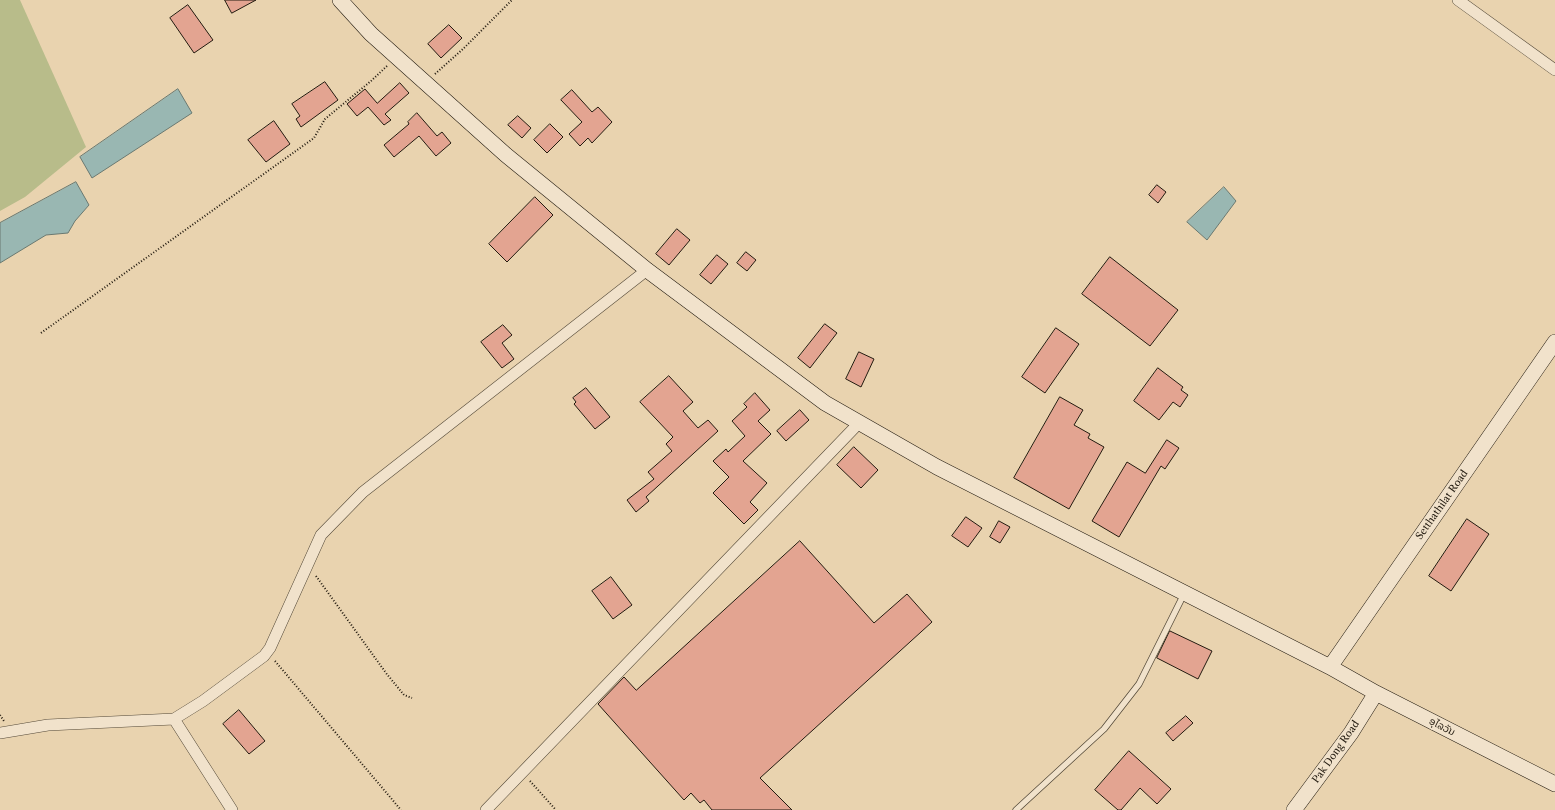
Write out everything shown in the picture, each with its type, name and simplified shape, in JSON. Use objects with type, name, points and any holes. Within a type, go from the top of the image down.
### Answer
[{"type":"street","name":"ອຸໄລວັນ","points":[[340,0],[371,34],[506,155],[647,270],[825,403],[937,467],[1330,667],[1376,693],[1555,784]]},
{"type":"street","points":[[1458,0],[1555,70]]},
{"type":"street","points":[[0,733],[48,725],[174,719],[204,701],[264,656],[270,648],[322,535],[363,492],[647,270]]},
{"type":"street","name":"Setthathilat Road","points":[[1330,667],[1555,342]]},
{"type":"street","points":[[486,810],[859,423]]},
{"type":"street","name":"Pak Dong Road","points":[[1294,810],[1350,733],[1376,693]]},
{"type":"street","points":[[174,719],[232,810]]},
{"type":"lane","points":[[1016,810],[1104,729],[1139,684],[1184,594]]},
{"type":"path","points":[[426,83],[463,49],[512,0]]},
{"type":"path","points":[[41,334],[314,138],[326,119],[371,81],[396,57]]},
{"type":"path","points":[[308,566],[386,673],[404,694],[412,698]]},
{"type":"path","points":[[270,648],[276,663],[401,810]]},
{"type":"path","points":[[523,772],[556,810]]},
{"type":"green space","points":[[0,0],[20,0],[86,147],[25,197],[0,211]]},
{"type":"water","points":[[178,89],[192,113],[92,178],[80,157]]},
{"type":"water","points":[[76,182],[89,205],[75,221],[68,233],[46,235],[0,263],[0,223]]},
{"type":"water","points":[[1224,187],[1236,201],[1207,240],[1187,222]]},
{"type":"building","points":[[225,0],[256,0],[232,13]]},
{"type":"building","points":[[188,5],[213,40],[194,53],[170,18]]},
{"type":"building","points":[[449,25],[462,38],[441,58],[428,44]]},
{"type":"building","points":[[325,82],[338,100],[301,127],[296,119],[300,116],[292,104]]},
{"type":"building","points":[[400,83],[409,93],[385,114],[391,120],[384,125],[368,107],[357,116],[347,104],[365,89],[377,103]]},
{"type":"building","points":[[572,90],[592,112],[598,107],[612,122],[592,143],[588,138],[580,146],[569,134],[582,122],[561,100]]},
{"type":"building","points":[[417,113],[437,136],[442,132],[451,143],[436,156],[419,136],[394,157],[384,145],[409,124],[408,122]]},
{"type":"building","points":[[518,116],[531,128],[522,138],[508,125]]},
{"type":"building","points":[[274,121],[290,144],[266,162],[248,140]]},
{"type":"building","points":[[550,124],[563,137],[547,153],[534,140]]},
{"type":"building","points":[[1157,185],[1166,192],[1158,203],[1149,195]]},
{"type":"building","points":[[535,197],[553,215],[507,262],[489,244]]},
{"type":"building","points":[[677,229],[690,240],[669,265],[656,254]]},
{"type":"building","points":[[746,252],[756,260],[747,271],[737,263]]},
{"type":"building","points":[[717,255],[728,264],[711,284],[700,275]]},
{"type":"building","points":[[1110,257],[1178,310],[1150,346],[1082,294]]},
{"type":"building","points":[[825,324],[837,333],[810,368],[798,358]]},
{"type":"building","points":[[503,325],[512,335],[502,343],[514,359],[502,368],[481,342]]},
{"type":"building","points":[[1056,328],[1079,344],[1045,393],[1022,377]]},
{"type":"building","points":[[859,352],[874,359],[861,387],[846,379]]},
{"type":"building","points":[[1158,368],[1183,387],[1181,390],[1188,395],[1180,407],[1173,402],[1159,420],[1134,401]]},
{"type":"building","points":[[669,376],[693,402],[683,411],[698,428],[708,420],[718,431],[646,497],[649,501],[636,512],[627,500],[654,479],[648,472],[672,451],[666,444],[673,437],[640,402]]},
{"type":"building","points":[[586,388],[610,417],[595,429],[574,404],[576,402],[573,398]]},
{"type":"building","points":[[755,393],[770,410],[758,421],[771,434],[743,461],[767,483],[750,502],[758,510],[744,524],[713,493],[729,477],[713,461],[726,449],[728,452],[745,436],[732,421],[747,407],[744,404]]},
{"type":"building","points":[[1060,397],[1083,410],[1074,425],[1090,434],[1088,438],[1104,447],[1069,509],[1014,478]]},
{"type":"building","points":[[800,410],[809,420],[786,441],[777,431]]},
{"type":"building","points":[[1167,440],[1179,448],[1165,469],[1161,466],[1119,537],[1092,521],[1127,462],[1145,473]]},
{"type":"building","points":[[854,447],[878,470],[861,488],[837,465]]},
{"type":"building","points":[[966,517],[982,528],[968,547],[952,536]]},
{"type":"building","points":[[1467,519],[1489,534],[1451,591],[1429,576]]},
{"type":"building","points":[[999,521],[1010,527],[1000,543],[990,537]]},
{"type":"building","points":[[800,541],[874,623],[907,594],[932,622],[760,778],[792,810],[712,810],[704,800],[700,803],[691,793],[684,800],[598,704],[624,677],[636,690]]},
{"type":"building","points":[[611,577],[632,605],[613,619],[592,591]]},
{"type":"building","points":[[1170,631],[1212,651],[1198,679],[1157,658]]},
{"type":"building","points":[[239,710],[265,741],[249,754],[223,724]]},
{"type":"building","points":[[1186,716],[1193,723],[1173,741],[1166,733]]},
{"type":"building","points":[[1129,751],[1171,789],[1157,804],[1140,788],[1121,810],[1118,810],[1095,790]]}]
